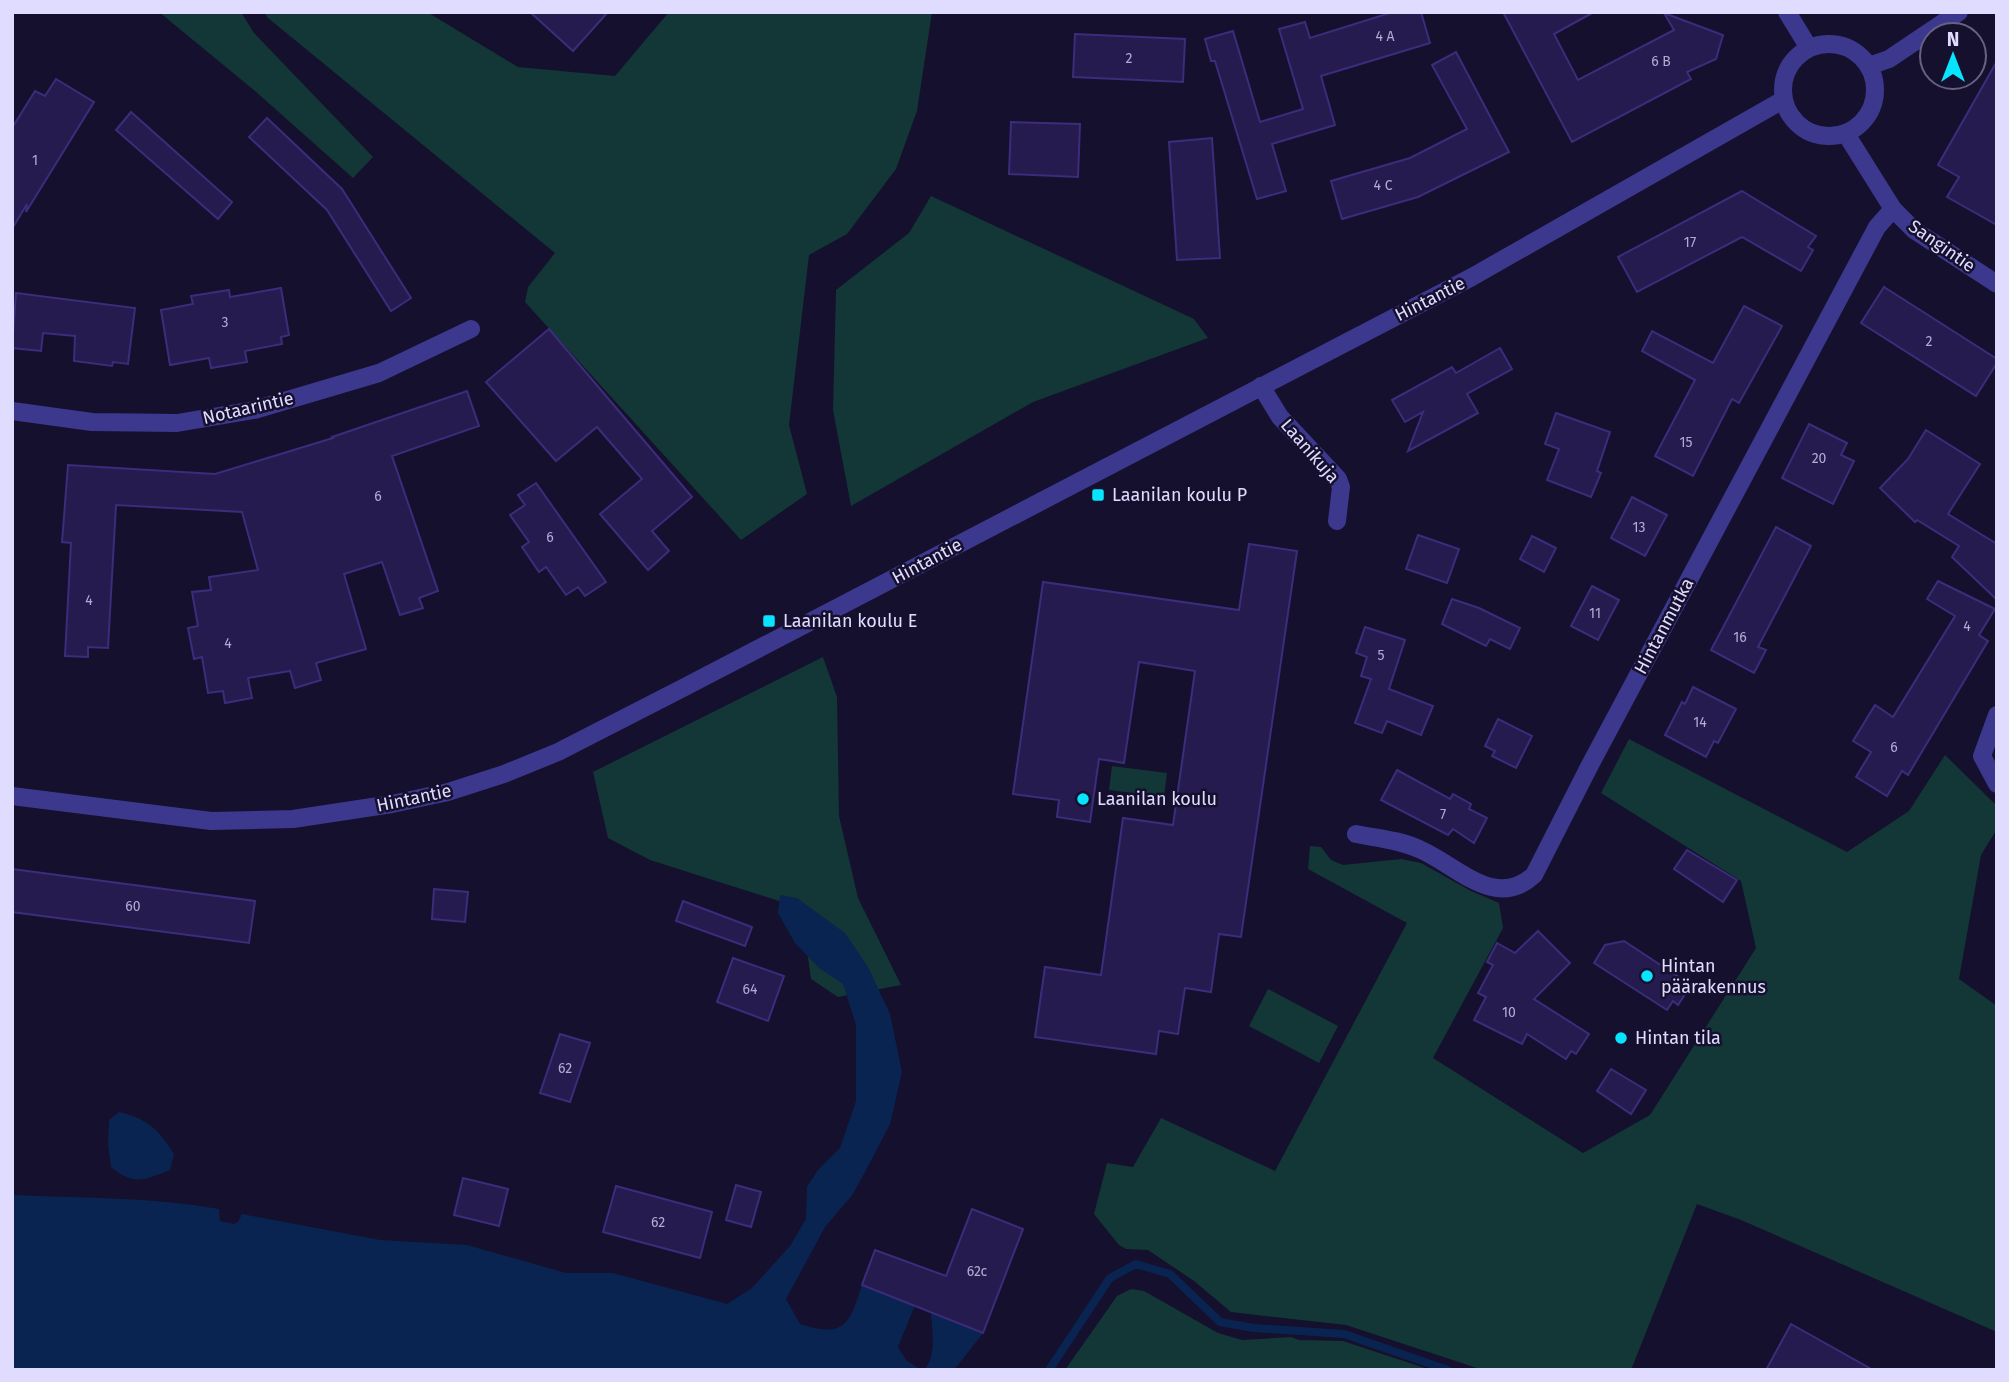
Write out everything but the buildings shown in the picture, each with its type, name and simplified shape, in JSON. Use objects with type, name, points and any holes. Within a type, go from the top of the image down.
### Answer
[{"type":"street","points":[[1787,12],[1809,47]]},
{"type":"street","points":[[1869,66],[1889,59],[1959,12]]},
{"type":"street","points":[[1828,44],[1844,46],[1858,53],[1869,66],[1876,88],[1874,104],[1860,126],[1846,134],[1824,137],[1800,127],[1789,115],[1783,100],[1782,84],[1787,69],[1796,57],[1809,47],[1828,44]]},
{"type":"street","name":"Hintantie","points":[[12,796],[211,821],[293,819],[392,804],[448,792],[504,775],[607,727],[1472,277],[1783,100]]},
{"type":"street","name":"Sangintie","points":[[1846,134],[1893,209],[1914,230],[1997,284]]},
{"type":"street","name":"Hintanmutka","points":[[1356,834],[1417,848],[1485,886],[1498,889],[1519,886],[1534,875],[1877,227],[1893,209]]},
{"type":"street","name":"Notaarintie","points":[[12,411],[92,422],[177,423],[254,410],[379,373],[471,329]]},
{"type":"street","name":"Laanikuja","points":[[1261,386],[1280,417],[1338,479],[1341,487],[1337,521]]},
{"type":"street","points":[[1997,715],[1982,756],[1997,784]]},
{"type":"green space","points":[[159,12],[241,12],[254,33],[373,157],[353,178],[255,91]]},
{"type":"green space","points":[[264,12],[427,12],[518,67],[615,76],[669,12],[932,12],[917,111],[896,169],[847,234],[809,255],[789,425],[807,494],[741,540],[525,302],[528,287],[555,253]]},
{"type":"green space","points":[[931,196],[1194,319],[1208,338],[1033,402],[851,506],[833,410],[836,290],[909,233]]},
{"type":"green space","points":[[823,657],[837,697],[839,816],[858,898],[901,985],[838,997],[811,979],[801,908],[650,860],[608,838],[593,772]]},
{"type":"green space","points":[[1629,739],[1847,852],[1909,811],[1945,755],[1997,806],[1997,829],[1981,855],[1959,979],[1997,1006],[1997,1332],[1741,1220],[1697,1204],[1631,1370],[1483,1370],[1346,1325],[1231,1312],[1194,1281],[1148,1250],[1126,1249],[1119,1245],[1094,1214],[1107,1163],[1133,1167],[1161,1118],[1275,1171],[1407,923],[1308,869],[1310,846],[1321,847],[1331,860],[1343,865],[1401,859],[1421,863],[1499,903],[1503,928],[1433,1058],[1583,1153],[1650,1115],[1756,948],[1741,881],[1601,793]]},
{"type":"green space","points":[[1112,766],[1167,773],[1164,797],[1109,790]]},
{"type":"green space","points":[[1268,989],[1338,1026],[1319,1063],[1249,1026]]},
{"type":"green space","points":[[1131,1289],[1144,1291],[1218,1333],[1242,1340],[1291,1337],[1299,1340],[1343,1341],[1431,1370],[1065,1370],[1117,1296]]},
{"type":"water","points":[[780,895],[797,898],[845,933],[868,967],[890,1014],[902,1072],[890,1124],[853,1194],[825,1227],[786,1299],[800,1324],[826,1330],[836,1329],[848,1319],[862,1285],[915,1305],[898,1347],[906,1360],[921,1370],[12,1370],[12,1195],[168,1202],[219,1209],[220,1221],[234,1224],[242,1214],[380,1240],[467,1245],[566,1273],[613,1273],[727,1304],[752,1288],[790,1246],[806,1219],[807,1187],[818,1170],[840,1148],[856,1101],[856,1025],[843,984],[819,968],[795,943],[778,913]]},
{"type":"water","points":[[119,1112],[145,1122],[163,1138],[174,1154],[170,1170],[133,1179],[111,1167],[109,1120]]},
{"type":"water","points":[[931,1313],[983,1333],[954,1370],[924,1370],[932,1351]]},
{"type":"waterway","points":[[1049,1370],[1110,1278],[1136,1264],[1170,1274],[1220,1322],[1254,1328],[1344,1334],[1448,1370]]},
{"type":"place","name":"Laanilan koulu P","points":[[1098,495]]},
{"type":"place","name":"Laanilan koulu E","points":[[769,621]]},
{"type":"place","name":"Laanilan koulu","points":[[1083,799]]},
{"type":"place","name":"Hintan päärakennus","points":[[1647,976]]},
{"type":"place","name":"Hintan tila","points":[[1621,1038]]}]
